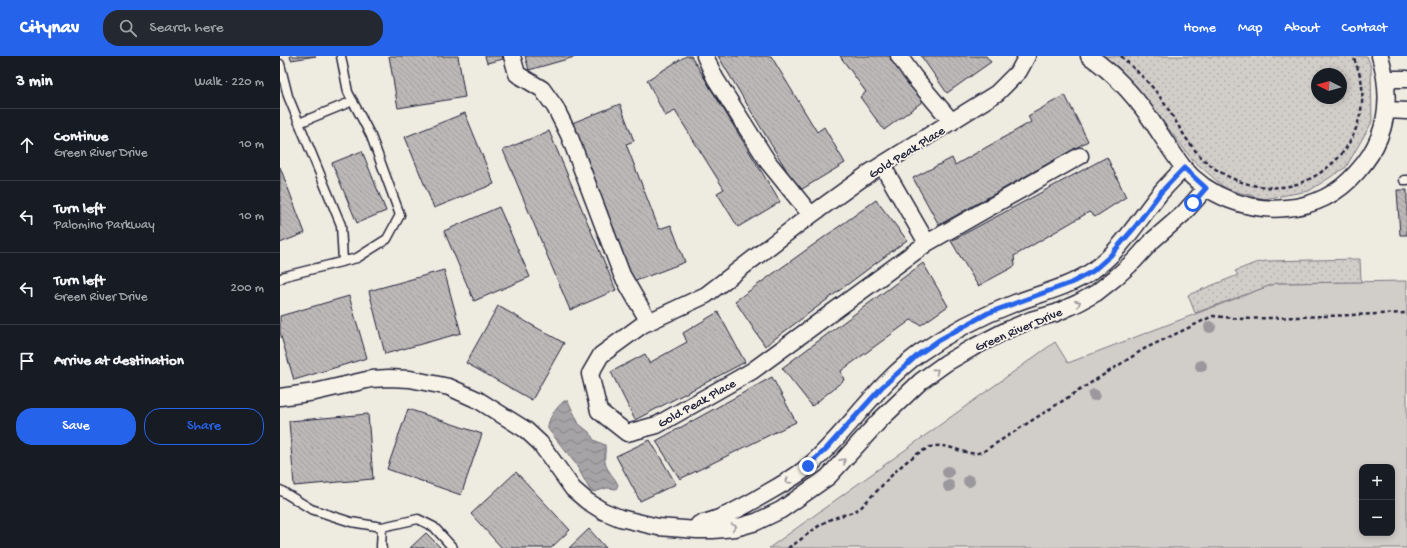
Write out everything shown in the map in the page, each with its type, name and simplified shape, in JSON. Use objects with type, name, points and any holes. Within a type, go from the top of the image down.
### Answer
[{"type":"street","points":[[512,56],[517,74],[542,89],[555,107],[569,135],[622,274],[649,322]]},
{"type":"street","points":[[706,56],[715,78],[768,162],[811,215]]},
{"type":"street","points":[[899,56],[914,77],[952,122]]},
{"type":"street","name":"Gold Peak Place","points":[[1027,56],[1019,71],[997,93],[882,165],[811,215],[706,295],[649,322],[601,355],[590,374],[599,411],[627,432],[657,425],[752,371],[927,243],[1080,156]]},
{"type":"street","points":[[1089,56],[1114,76],[1131,95],[1148,116],[1184,168],[1206,188],[1224,198],[1240,203],[1277,209],[1298,207],[1316,202],[1332,194],[1346,184],[1361,168],[1378,142],[1384,125],[1387,94],[1380,56]]},
{"type":"street","points":[[1385,79],[1407,79]]},
{"type":"street","points":[[1386,110],[1407,111]]},
{"type":"street","points":[[882,165],[927,243]]},
{"type":"street","name":"Green River Drive","points":[[681,528],[710,522],[728,514],[783,484],[808,466],[826,449],[882,387],[914,358],[939,340],[988,313],[1058,289],[1093,271],[1110,256],[1135,227],[1161,192],[1184,168]]},
{"type":"street","name":"Green River Drive","points":[[280,397],[315,392],[372,379],[410,379],[448,387],[478,400],[526,430],[540,443],[573,489],[603,512],[637,523],[658,527],[697,530],[735,528],[756,522],[782,510],[828,477],[880,420],[921,381],[946,364],[972,348],[1013,328],[1031,320],[1056,313],[1096,293],[1134,262],[1153,240],[1183,214],[1206,188]]},
{"type":"lane","points":[[280,280],[285,276],[357,258],[386,239],[400,215],[371,136],[348,92],[341,56]]},
{"type":"lane","points":[[280,64],[288,96],[341,225],[343,261]]},
{"type":"lane","points":[[299,123],[353,101]]},
{"type":"lane","points":[[280,490],[311,509],[350,522],[382,527],[418,519],[434,527],[454,548]]},
{"type":"lane","points":[[382,527],[382,548]]},
{"type":"path","points":[[1121,56],[1154,88],[1194,150],[1213,167],[1227,176],[1252,186],[1272,188],[1291,186],[1312,178],[1332,164],[1345,150],[1355,132],[1360,116],[1361,80],[1353,56]]},
{"type":"path","points":[[788,548],[832,519],[860,508],[906,461],[930,447],[951,447],[962,452],[974,454],[984,452],[1144,348],[1213,316],[1230,319],[1407,313]]},
{"type":"shaded area","points":[[1103,56],[1367,56],[1371,67],[1372,122],[1346,167],[1309,191],[1264,199],[1226,189],[1192,159],[1118,67]]},
{"type":"shaded area","points":[[1360,259],[1361,282],[1277,283],[1195,313],[1188,295],[1238,275],[1235,271],[1255,263],[1267,261]]},
{"type":"shaded area","points":[[1407,281],[1407,548],[769,548],[1055,342],[1068,363],[1276,283]]},
{"type":"water","points":[[564,401],[568,401],[579,424],[589,432],[594,440],[605,445],[606,465],[618,485],[616,489],[607,488],[594,492],[590,490],[575,463],[548,429],[551,417]]},
{"type":"building","points":[[290,56],[316,56],[291,60]]},
{"type":"building","points":[[389,56],[458,56],[465,97],[398,108]]},
{"type":"building","points":[[485,56],[502,56],[503,59],[487,63]]},
{"type":"building","points":[[525,56],[578,56],[529,70]]},
{"type":"building","points":[[686,56],[691,56],[780,202],[738,227],[717,193],[724,189],[675,111],[665,116],[647,80]]},
{"type":"building","points":[[718,56],[771,56],[817,132],[824,127],[845,163],[799,191]]},
{"type":"building","points":[[840,56],[895,56],[926,99],[884,130],[860,97],[866,92]]},
{"type":"building","points":[[921,56],[986,56],[991,62],[947,93]]},
{"type":"building","points":[[1065,95],[1088,141],[939,225],[913,178],[952,158],[955,165],[1031,122],[1028,116]]},
{"type":"building","points":[[620,104],[634,141],[626,144],[659,229],[671,225],[685,262],[633,282],[572,123]]},
{"type":"building","points":[[465,113],[494,184],[434,208],[405,137]]},
{"type":"building","points":[[549,131],[616,290],[570,310],[503,150]]},
{"type":"building","points":[[362,151],[386,211],[357,223],[332,163]]},
{"type":"building","points":[[1107,157],[1126,197],[1095,217],[1089,212],[1014,256],[1015,266],[978,286],[951,241]]},
{"type":"building","points":[[280,167],[305,233],[280,243]]},
{"type":"building","points":[[1397,190],[1407,190],[1407,235],[1400,235]]},
{"type":"building","points":[[876,200],[907,240],[765,346],[735,301]]},
{"type":"building","points":[[499,207],[530,277],[474,301],[444,231]]},
{"type":"building","points":[[923,263],[948,306],[921,325],[911,320],[841,371],[844,380],[812,406],[782,368]]},
{"type":"building","points":[[444,270],[461,333],[385,354],[369,291]]},
{"type":"building","points":[[349,296],[367,358],[294,380],[280,333],[280,316]]},
{"type":"building","points":[[498,306],[564,343],[532,400],[466,363]]},
{"type":"building","points":[[718,312],[745,362],[635,420],[611,372],[645,354],[649,363],[687,342],[683,333]]},
{"type":"building","points":[[772,377],[796,422],[680,479],[656,441]]},
{"type":"building","points":[[408,409],[482,434],[461,495],[387,469]]},
{"type":"building","points":[[368,414],[373,479],[294,486],[289,421]]},
{"type":"building","points":[[650,440],[676,484],[640,501],[616,456]]},
{"type":"building","points":[[516,472],[570,530],[551,548],[502,548],[471,514]]},
{"type":"building","points":[[589,529],[606,548],[569,548]]},
{"type":"building","points":[[426,533],[441,548],[410,548]]},
{"type":"route","points":[[808,466],[826,449],[864,405],[882,387],[919,354],[939,340],[988,313],[1017,302],[1051,292],[1093,271],[1110,256],[1135,227],[1161,192],[1184,168],[1206,188],[1193,203]]}]
